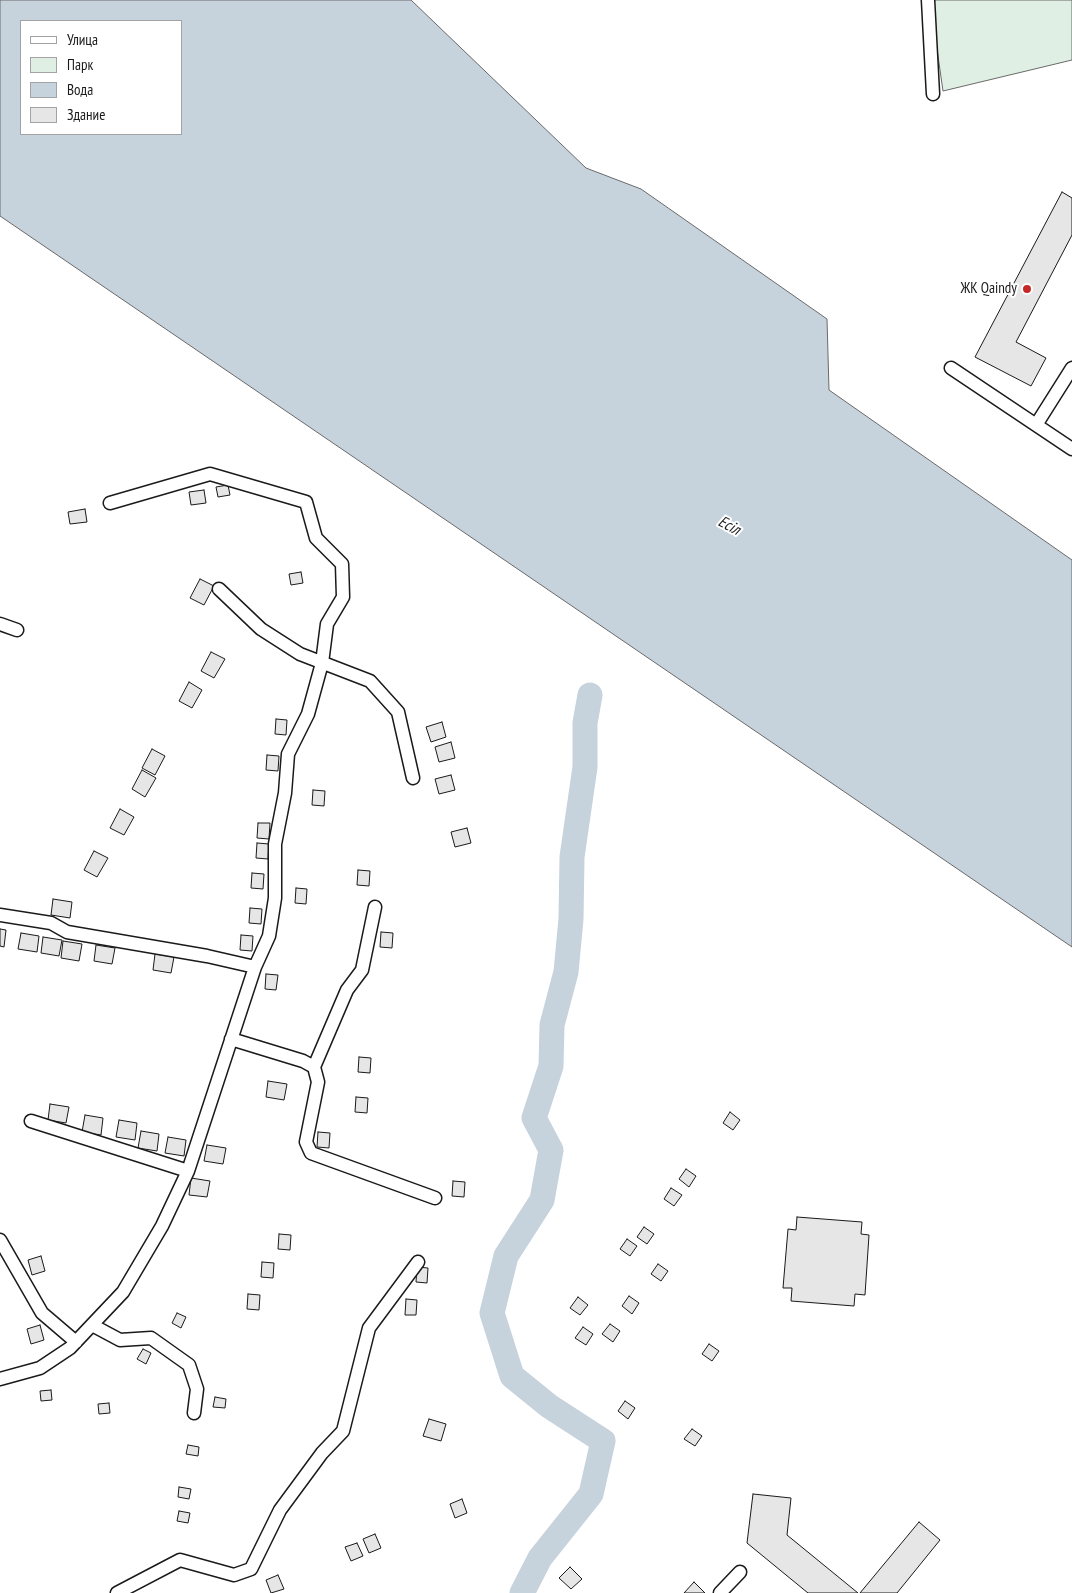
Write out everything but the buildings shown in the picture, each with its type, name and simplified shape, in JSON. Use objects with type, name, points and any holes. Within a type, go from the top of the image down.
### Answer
[{"type":"street","points":[[928,0],[933,94]]},
{"type":"street","points":[[951,368],[1072,449]]},
{"type":"street","points":[[1036,425],[1072,368]]},
{"type":"street","points":[[0,1379],[40,1368],[70,1348],[123,1292],[162,1226],[188,1170],[255,967],[269,936],[276,898],[276,844],[285,793],[288,754],[308,714],[322,663],[327,624],[343,597],[342,564],[316,538],[306,502],[210,474],[110,503]]},
{"type":"street","points":[[219,589],[261,629],[300,654],[370,681],[398,712],[413,778]]},
{"type":"street","points":[[0,624],[17,630]]},
{"type":"street","points":[[374,907],[362,970],[347,990],[314,1067],[318,1082],[306,1142],[311,1153],[435,1198]]},
{"type":"street","points":[[0,915],[51,923],[67,932],[207,956],[255,967]]},
{"type":"street","points":[[231,1039],[303,1061],[314,1067]]},
{"type":"street","points":[[31,1121],[188,1170]]},
{"type":"street","points":[[0,1240],[42,1313],[76,1342]]},
{"type":"street","points":[[117,1593],[180,1560],[234,1575],[251,1568],[280,1510],[322,1453],[343,1431],[369,1328],[418,1262]]},
{"type":"street","points":[[92,1325],[120,1340],[151,1338],[189,1365],[197,1390],[194,1413]]},
{"type":"street","points":[[720,1593],[740,1572]]},
{"type":"green space","points":[[930,0],[1072,0],[1072,60],[943,91]]},
{"type":"water","name":"Есіл","points":[[0,0],[411,0],[586,168],[641,189],[827,319],[829,390],[1072,560],[1072,947],[0,216]]},
{"type":"waterway","points":[[522,1593],[540,1558],[591,1494],[603,1441],[549,1406],[512,1376],[492,1313],[506,1256],[542,1200],[551,1150],[534,1118],[551,1066],[552,1025],[566,972],[571,919],[572,857],[585,767],[585,723],[590,695]]},
{"type":"place","name":"ЖК Qaindy","points":[[1027,289]]}]
